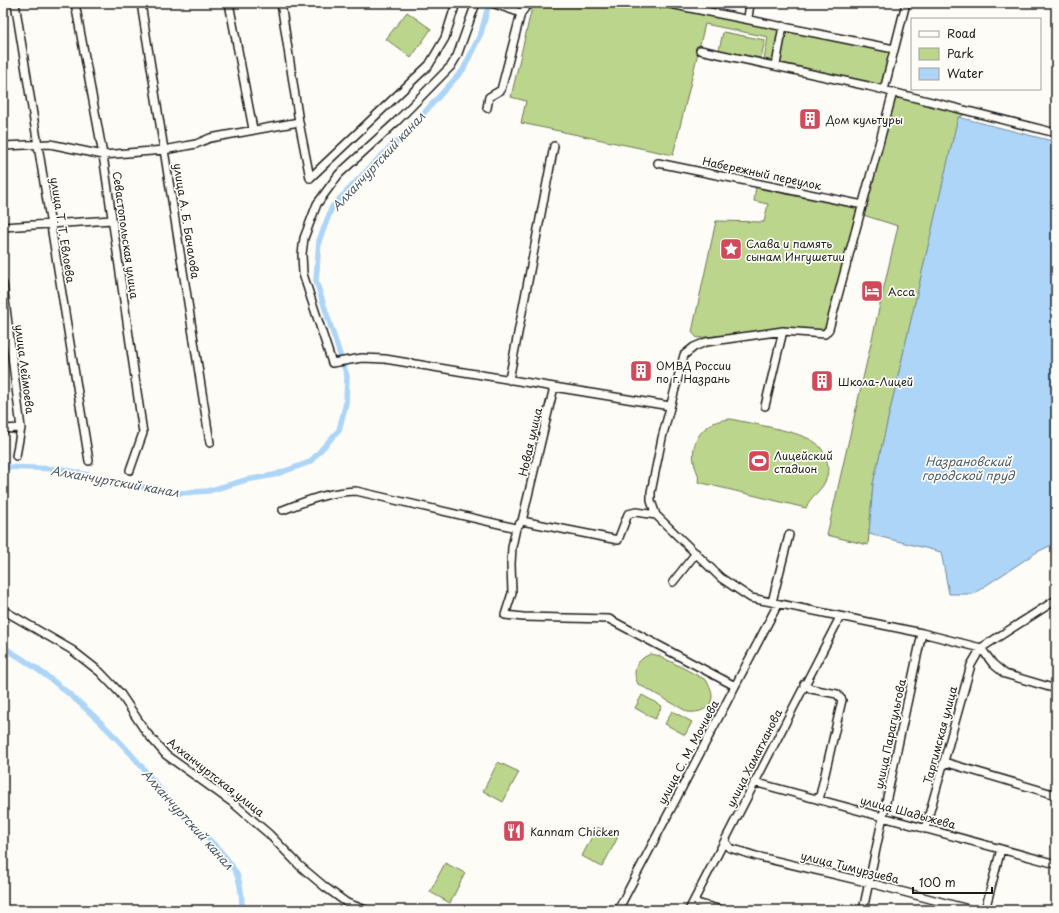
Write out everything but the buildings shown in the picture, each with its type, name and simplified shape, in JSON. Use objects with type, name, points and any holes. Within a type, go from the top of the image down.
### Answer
[{"type":"street","name":"улица Т. Т. Евлоева","points":[[15,3],[89,461]]},
{"type":"street","name":"Севастопольская улица","points":[[75,3],[103,155],[143,433],[130,470]]},
{"type":"street","name":"улица А. Б. Бачалова","points":[[141,3],[210,443]]},
{"type":"street","points":[[229,3],[253,129]]},
{"type":"street","points":[[281,3],[299,122],[310,178],[429,66],[444,38],[456,3]]},
{"type":"street","points":[[476,3],[457,56],[451,66],[396,122],[339,174],[317,204],[304,238],[302,254],[303,274],[332,363],[362,358],[385,359],[670,406]]},
{"type":"street","points":[[487,108],[489,97],[501,90],[521,13],[529,3]]},
{"type":"street","points":[[665,3],[748,18],[894,49]]},
{"type":"street","points":[[748,18],[750,3]]},
{"type":"street","points":[[884,90],[906,3]]},
{"type":"street","points":[[495,4],[521,13]]},
{"type":"street","points":[[776,65],[783,26]]},
{"type":"street","points":[[700,50],[776,65],[893,92],[1056,133]]},
{"type":"street","points":[[893,92],[829,330],[825,334],[783,331],[706,342],[694,346],[684,355],[681,361],[656,465],[650,492],[651,500],[656,515],[721,578],[751,598],[922,633],[981,648],[993,664],[1004,674],[1056,688]]},
{"type":"street","points":[[3,146],[50,144],[103,155],[164,150],[196,144],[210,138],[253,129],[299,122]]},
{"type":"street","points":[[509,380],[554,146]]},
{"type":"street","name":"Набережный переулок","points":[[658,162],[863,206]]},
{"type":"street","points":[[3,227],[112,220]]},
{"type":"street","name":"улица Леймоева","points":[[3,284],[21,428],[16,456]]},
{"type":"street","points":[[765,406],[783,331]]},
{"type":"street","name":"Новая улица","points":[[516,528],[522,521],[554,387]]},
{"type":"street","points":[[3,429],[21,428]]},
{"type":"street","points":[[283,510],[316,496],[336,492],[356,492],[516,528],[511,564],[512,593],[505,615],[523,617],[609,619],[735,686]]},
{"type":"street","points":[[522,521],[618,540],[628,514],[633,512],[656,515]]},
{"type":"street","name":"улица С. М. Мочиева","points":[[618,910],[735,686],[775,603],[789,535]]},
{"type":"street","points":[[673,582],[696,553]]},
{"type":"street","points":[[981,648],[1056,600]]},
{"type":"street","name":"Алханчуртская улица","points":[[3,610],[72,650],[100,672],[120,693],[146,732],[166,755],[233,803],[269,834],[300,866],[325,886],[347,903],[363,908]]},
{"type":"street","name":"улица Хаматханова","points":[[689,910],[804,684],[840,617]]},
{"type":"street","name":"улица Парагульгова","points":[[863,910],[870,883],[922,633]]},
{"type":"street","name":"Таргимская улица","points":[[925,829],[971,665],[981,648]]},
{"type":"street","points":[[804,684],[812,689],[837,694],[842,700],[819,800]]},
{"type":"street","points":[[944,762],[1056,795]]},
{"type":"street","name":"улица Шадыжева","points":[[754,782],[1056,864]]},
{"type":"street","name":"улица Тимурзиева","points":[[725,841],[730,848],[756,856],[870,883],[972,910]]},
{"type":"street","points":[[985,910],[1001,849]]},
{"type":"street","points":[[693,902],[722,910]]},
{"type":"green space","points":[[533,3],[647,3],[775,29],[894,49],[884,90],[768,64],[769,61],[764,60],[768,37],[705,24],[673,155],[521,123],[526,101],[511,97]]},
{"type":"green space","points":[[407,12],[431,29],[411,58],[386,39]]},
{"type":"green space","points":[[723,32],[765,40],[761,58],[719,50]]},
{"type":"green space","points":[[893,92],[969,112],[958,118],[873,484],[868,545],[827,535],[898,226],[860,214]]},
{"type":"green space","points":[[756,185],[859,207],[826,326],[820,331],[786,328],[697,338],[692,332],[716,221],[764,222],[768,204],[754,201]]},
{"type":"green space","points":[[731,419],[788,431],[809,439],[822,449],[828,467],[827,476],[823,486],[810,500],[806,508],[698,482],[693,453],[698,438],[708,426],[722,420]]},
{"type":"green space","points":[[651,654],[660,656],[706,680],[712,693],[712,699],[707,708],[696,712],[688,712],[638,684],[635,670],[642,659]]},
{"type":"green space","points":[[642,695],[662,706],[655,719],[635,708]]},
{"type":"green space","points":[[672,711],[692,722],[685,735],[665,724]]},
{"type":"green space","points":[[498,762],[519,772],[503,802],[483,791]]},
{"type":"green space","points":[[597,827],[618,837],[602,867],[582,856]]},
{"type":"green space","points":[[445,863],[465,873],[450,903],[430,892]]},
{"type":"water","name":"Назрановский городской пруд","points":[[958,117],[1056,142],[1056,543],[1037,552],[973,594],[949,594],[941,552],[869,534],[873,484]]},
{"type":"waterway","name":"Алханчуртский канал","points":[[3,467],[62,469],[131,485],[181,493],[208,491],[246,480],[274,475],[310,462],[339,430],[346,403],[347,376],[316,281],[319,241],[332,207],[377,160],[402,137],[463,70],[481,33],[489,3]]},
{"type":"waterway","name":"Алханчуртский канал","points":[[3,647],[55,682],[102,724],[131,754],[182,815],[215,845],[229,862],[237,875],[241,890],[242,910]]},
{"type":"place","name":"Дом культуры","points":[[810,119]]},
{"type":"place","name":"Слава и память сынам Ингушетии","points":[[731,249]]},
{"type":"place","name":"Асса","points":[[872,291]]},
{"type":"place","name":"ОМВД России по г. Назрань","points":[[641,371]]},
{"type":"place","name":"Школа-Лицей","points":[[822,381]]},
{"type":"place","name":"Лицейский стадион","points":[[759,461]]},
{"type":"place","name":"Kannam Chicken","points":[[514,831]]}]
